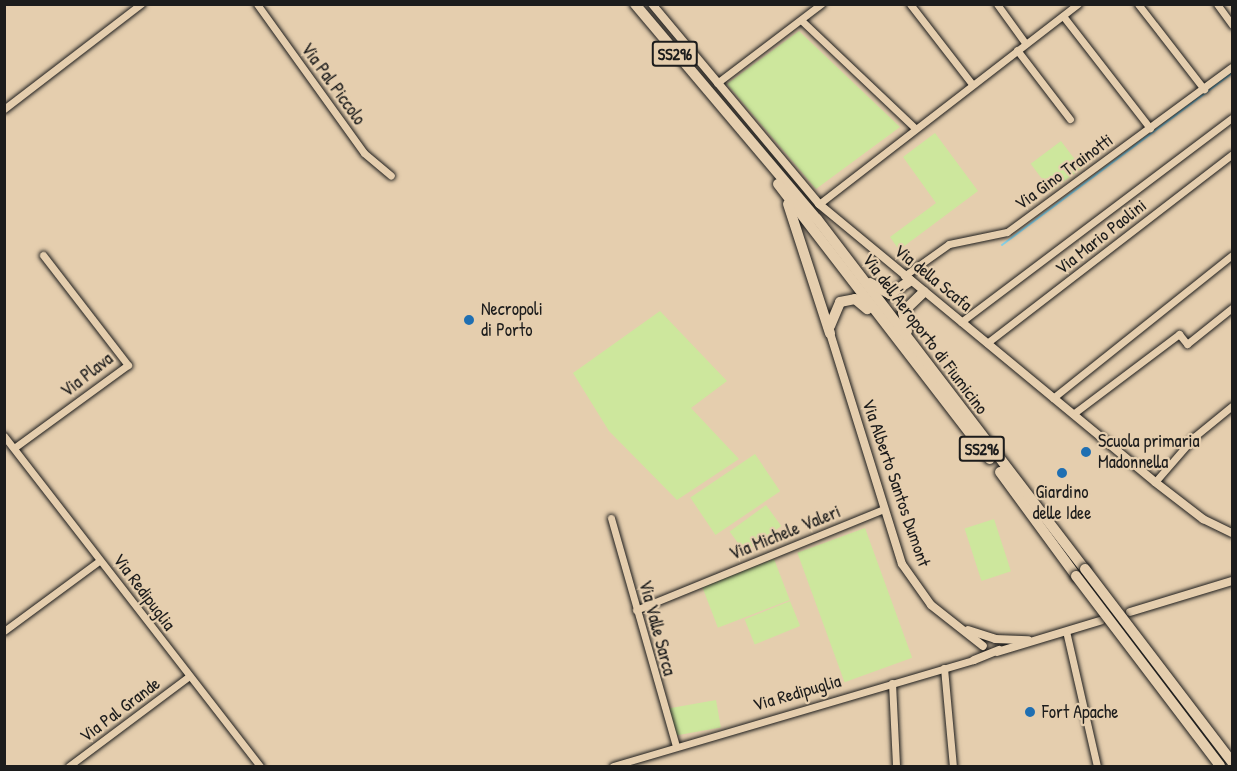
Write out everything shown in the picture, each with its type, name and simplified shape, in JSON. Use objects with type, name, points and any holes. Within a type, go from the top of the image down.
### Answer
[{"type":"main road","name":"Via dell'Aeroporto di Fiumicino","points":[[635,4],[854,267],[919,352],[1220,766]]},
{"type":"main road","name":"Via dell'Aeroporto di Fiumicino","points":[[716,103],[885,324],[1233,762]]},
{"type":"main road","points":[[779,185],[830,333]]},
{"type":"main road","points":[[854,267],[890,294],[907,278]]},
{"type":"main road","points":[[919,352],[903,312],[924,292]]},
{"type":"main road","points":[[830,333],[831,314],[846,299],[858,301],[885,324]]},
{"type":"street","points":[[4,109],[141,4]]},
{"type":"street","name":"Via Pal Piccolo","points":[[256,4],[364,153],[391,176]]},
{"type":"street","name":"Via della Scafa","points":[[652,4],[819,204],[1155,482],[1203,519],[1233,533]]},
{"type":"street","points":[[717,83],[821,4]]},
{"type":"street","points":[[910,4],[972,84]]},
{"type":"street","points":[[997,4],[1026,44]]},
{"type":"street","points":[[819,204],[1078,4]]},
{"type":"street","points":[[1138,4],[1204,89]]},
{"type":"street","points":[[1217,4],[1233,24]]},
{"type":"street","points":[[1063,16],[1150,128]]},
{"type":"street","points":[[801,20],[915,128]]},
{"type":"street","points":[[1017,50],[1071,119]]},
{"type":"street","name":"Via Gino Trainotti","points":[[907,278],[949,244],[1007,232],[1233,67]]},
{"type":"street","points":[[961,322],[1233,118]]},
{"type":"street","name":"Via Mario Paolini","points":[[987,343],[1233,154]]},
{"type":"street","name":"Via Plava","points":[[14,448],[128,365],[43,255]]},
{"type":"street","points":[[1053,398],[1233,255]]},
{"type":"street","points":[[1072,414],[1179,334],[1187,344],[1233,308]]},
{"type":"street","name":"Via Alberto Santos Dumont","points":[[830,333],[884,510],[919,592],[959,627],[994,653]]},
{"type":"street","points":[[1155,482],[1194,437],[1233,406]]},
{"type":"street","name":"Via Redipuglia","points":[[4,436],[188,677],[260,766]]},
{"type":"street","name":"Via Michele Valeri","points":[[636,610],[884,510]]},
{"type":"street","name":"Via Valle Sarca","points":[[611,518],[676,746]]},
{"type":"street","points":[[4,631],[99,561]]},
{"type":"street","points":[[1130,612],[1233,581]]},
{"type":"street","name":"Via Redipuglia","points":[[613,766],[633,763],[676,746],[1100,621]]},
{"type":"street","points":[[959,627],[994,639],[1038,640]]},
{"type":"street","points":[[1066,632],[1096,766]]},
{"type":"street","points":[[974,660],[983,646],[994,639]]},
{"type":"street","points":[[994,639],[994,653]]},
{"type":"street","points":[[944,668],[953,766]]},
{"type":"street","name":"Via Pal Grande","points":[[69,766],[188,677]]},
{"type":"street","points":[[892,682],[896,766]]},
{"type":"green space","points":[[799,31],[900,127],[816,189],[727,84]]},
{"type":"green space","points":[[935,133],[978,191],[899,250],[890,237],[936,203],[903,157]]},
{"type":"green space","points":[[1061,141],[1081,168],[1051,191],[1031,164]]},
{"type":"green space","points":[[660,311],[727,381],[691,408],[739,459],[677,500],[609,431],[573,373]]},
{"type":"green space","points":[[755,454],[780,491],[715,535],[690,498]]},
{"type":"green space","points":[[766,505],[781,526],[745,552],[730,531]]},
{"type":"green space","points":[[994,519],[1011,571],[982,581],[965,529]]},
{"type":"green space","points":[[865,528],[912,658],[845,682],[797,553]]},
{"type":"green space","points":[[774,559],[790,600],[718,628],[702,587]]},
{"type":"green space","points":[[790,601],[800,626],[755,644],[745,619]]},
{"type":"green space","points":[[716,700],[721,728],[672,736],[667,709]]},
{"type":"waterway","points":[[1002,245],[1232,73]]},
{"type":"place","name":"Necropoli di Porto","points":[[469,320]]},
{"type":"place","name":"Scuola primaria Madonnella","points":[[1086,452]]},
{"type":"place","name":"Giardino delle Idee","points":[[1062,473]]},
{"type":"place","name":"Fort Apache","points":[[1030,712]]}]
